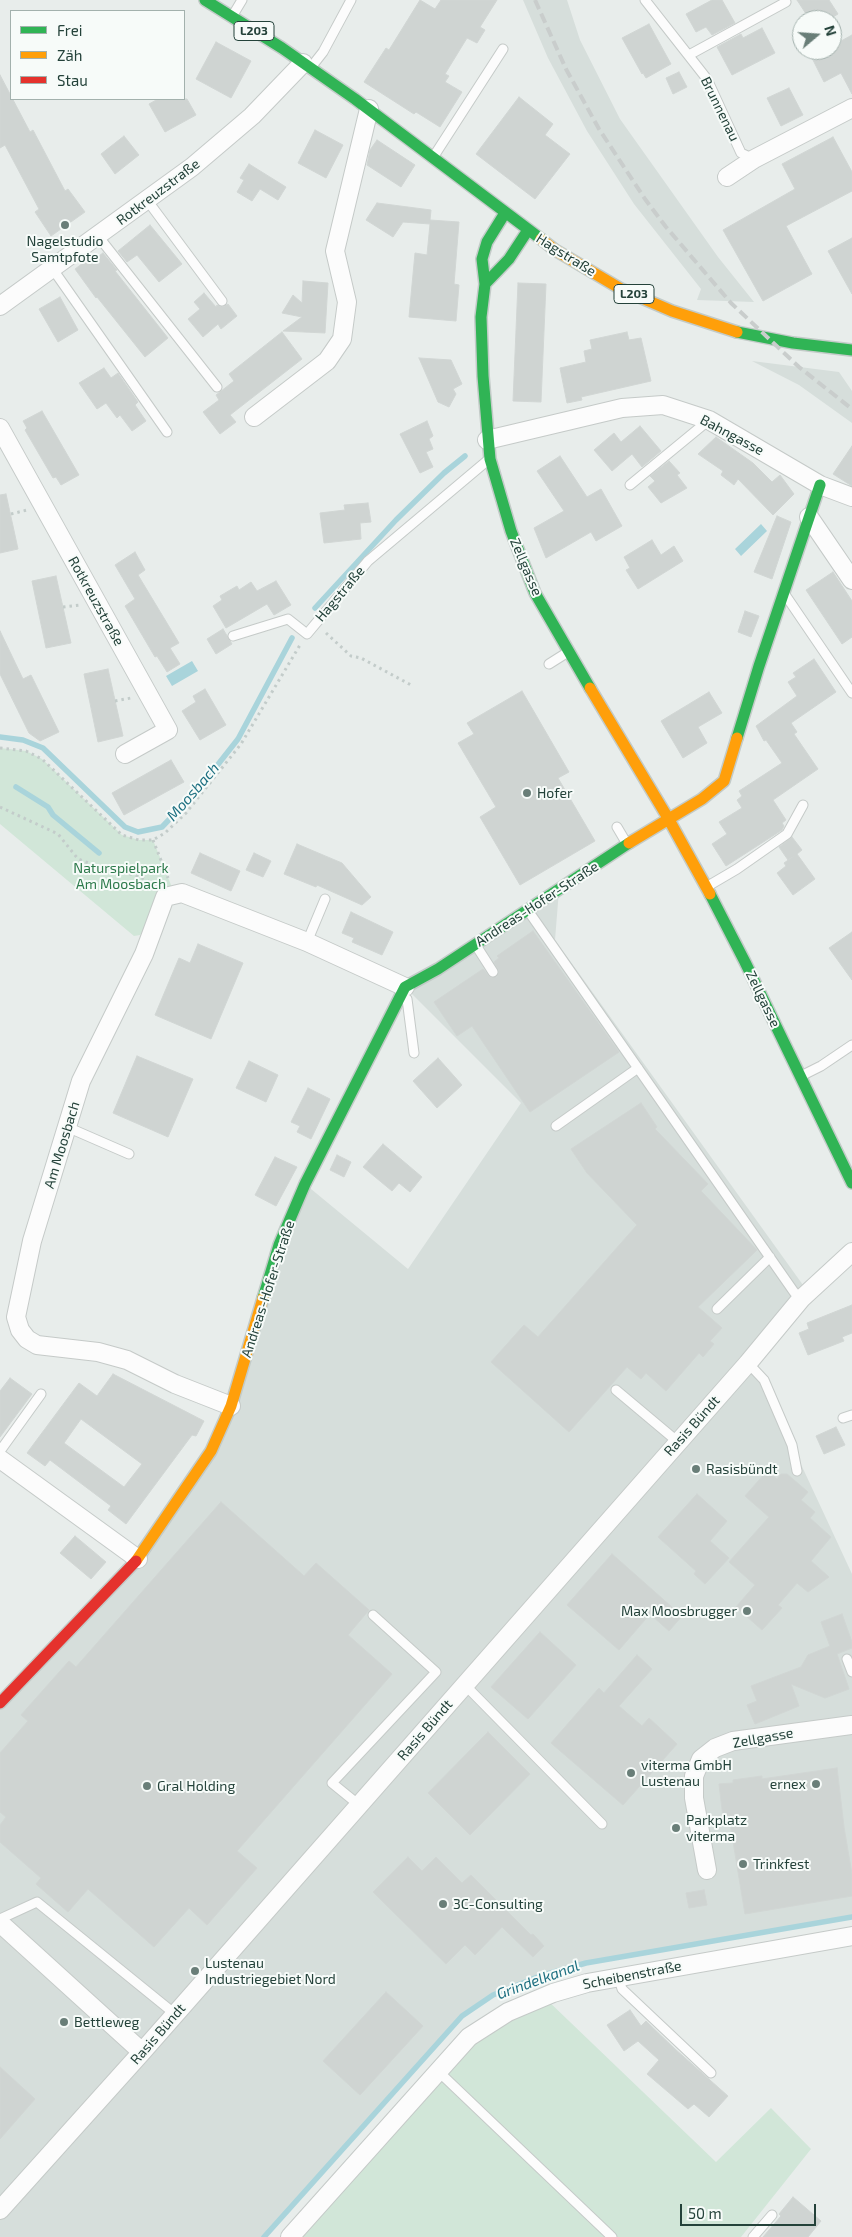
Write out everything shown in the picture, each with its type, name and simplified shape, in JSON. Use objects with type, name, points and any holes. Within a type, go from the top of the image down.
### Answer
[{"type":"main road","name":"Hagstraße","points":[[205,0],[307,65],[369,109],[528,230],[561,253],[621,289],[672,311],[738,332],[793,343],[852,350]]},
{"type":"main road","name":"Zellgasse","points":[[505,213],[487,242],[482,260],[485,284],[481,317],[487,440],[490,459],[510,531],[535,593],[568,652],[668,818],[706,887],[852,1183]]},
{"type":"main road","points":[[485,284],[509,259],[528,230]]},
{"type":"main road","points":[[668,818],[702,799],[724,780],[820,485]]},
{"type":"main road","name":"Andreas-Hofer-Straße","points":[[1,1698],[138,1559],[211,1451],[231,1406],[280,1245],[305,1184],[405,987],[528,910],[668,818]]},
{"type":"street","name":"Rotkreuzstraße","points":[[0,306],[192,167],[252,116],[307,65]]},
{"type":"street","points":[[727,177],[754,159],[852,108]]},
{"type":"street","points":[[254,417],[327,361],[342,338],[347,302],[335,251],[369,109]]},
{"type":"street","name":"Bahngasse","points":[[487,440],[622,408],[664,405],[709,420],[820,485],[852,497]]},
{"type":"street","name":"Rotkreuzstraße","points":[[0,428],[168,730],[125,754]]},
{"type":"street","points":[[809,517],[852,580]]},
{"type":"street","points":[[170,896],[182,893],[307,942],[405,987]]},
{"type":"street","name":"Am Moosbach","points":[[170,896],[144,954],[81,1081],[32,1241],[16,1317],[20,1330],[27,1340],[37,1345],[98,1352],[127,1360],[175,1384],[231,1406]]},
{"type":"street","name":"Rasis Bündt","points":[[0,2210],[142,2052],[748,1363],[801,1299],[852,1252]]},
{"type":"street","points":[[0,1459],[138,1559]]},
{"type":"street","name":"Zellgasse","points":[[707,1870],[694,1798],[694,1776],[701,1759],[715,1748],[733,1741],[852,1725]]},
{"type":"street","points":[[0,1923],[142,2052]]},
{"type":"street","name":"Scheibenstraße","points":[[290,2237],[469,2038],[508,2012],[553,1993],[618,1976],[852,1936]]},
{"type":"lane","points":[[232,17],[242,0]]},
{"type":"lane","points":[[307,65],[324,52],[351,0]]},
{"type":"lane","name":"Brunnenau","points":[[645,0],[707,79],[742,153],[754,159]]},
{"type":"lane","points":[[689,55],[786,2]]},
{"type":"lane","points":[[434,158],[503,49]]},
{"type":"lane","points":[[147,200],[222,301]]},
{"type":"lane","points":[[98,236],[217,387]]},
{"type":"lane","points":[[52,268],[167,432]]},
{"type":"lane","points":[[630,485],[709,420]]},
{"type":"lane","name":"Hagstraße","points":[[307,634],[368,561],[490,459]]},
{"type":"lane","points":[[784,592],[852,693]]},
{"type":"lane","points":[[233,636],[288,619],[307,634]]},
{"type":"lane","points":[[550,664],[568,652]]},
{"type":"lane","points":[[706,887],[737,869],[787,834],[803,806]]},
{"type":"lane","points":[[617,827],[627,844]]},
{"type":"lane","points":[[307,942],[325,899]]},
{"type":"lane","points":[[528,910],[794,1292],[801,1299]]},
{"type":"lane","points":[[475,944],[493,972]]},
{"type":"lane","points":[[405,987],[414,1053]]},
{"type":"lane","points":[[800,1076],[821,1066],[852,1045]]},
{"type":"lane","points":[[556,1126],[638,1068]]},
{"type":"lane","points":[[67,1127],[129,1154]]},
{"type":"lane","points":[[717,1309],[770,1257]]},
{"type":"lane","points":[[748,1363],[764,1380],[792,1445],[797,1471]]},
{"type":"lane","points":[[616,1390],[678,1442]]},
{"type":"lane","points":[[0,1451],[41,1394]]},
{"type":"lane","points":[[359,1805],[332,1783],[436,1672],[373,1615]]},
{"type":"lane","points":[[847,1659],[852,1672]]},
{"type":"lane","points":[[465,1684],[602,1824]]},
{"type":"lane","points":[[0,1919],[37,1902],[175,2014]]},
{"type":"lane","points":[[618,1976],[622,1989],[711,2072]]},
{"type":"lane","points":[[438,2072],[612,2237]]},
{"type":"lane","points":[[753,2237],[772,2215]]},
{"type":"path","points":[[313,626],[328,634],[351,656],[361,658],[411,685]]},
{"type":"path","points":[[0,748],[26,751],[42,759],[122,835],[139,840],[153,840],[165,833],[186,813],[241,744],[307,634]]},
{"type":"path","points":[[0,807],[58,834],[78,858],[152,882],[170,896]]},
{"type":"path","points":[[153,840],[170,896]]},
{"type":"shaded area","points":[[523,0],[567,0],[580,40],[620,119],[718,257],[754,302],[697,300],[701,289],[634,204],[587,131],[548,58]]},
{"type":"shaded area","points":[[752,361],[839,372],[852,391],[852,423],[799,385]]},
{"type":"shaded area","name":"Lustenau Industriegebiet Nord","points":[[559,890],[555,940],[808,1292],[748,1363],[764,1380],[852,1574],[852,1916],[586,1963],[540,1976],[493,1995],[462,2016],[264,2237],[0,2237],[0,1703],[138,1559],[211,1451],[305,1184],[408,1269],[521,1103],[405,987]]},
{"type":"green space","name":"Naturspielpark Am Moosbach","points":[[0,748],[26,751],[42,759],[122,835],[139,840],[153,840],[175,895],[156,896],[148,924],[140,935],[134,936],[0,824]]},
{"type":"green space","points":[[544,1997],[716,2162],[771,2108],[811,2149],[741,2237],[290,2237],[469,2037]]},
{"type":"water","points":[[761,524],[767,531],[741,556],[735,549]]},
{"type":"water","points":[[192,661],[198,671],[172,686],[166,676]]},
{"type":"building","points":[[420,0],[435,9],[441,0],[497,0],[480,27],[485,30],[477,43],[467,38],[445,74],[449,76],[445,82],[462,92],[440,127],[416,112],[414,114],[364,82],[386,48],[389,50]]},
{"type":"building","points":[[712,0],[722,0],[735,23],[712,35],[706,27],[696,32],[686,14]]},
{"type":"building","points":[[797,0],[829,0],[835,10],[804,10]]},
{"type":"building","points":[[649,24],[671,64],[646,78],[622,38]]},
{"type":"building","points":[[762,28],[775,53],[732,75],[717,47],[741,34],[743,38]]},
{"type":"building","points":[[852,35],[852,94],[841,73],[824,82],[813,60],[842,60],[842,40]]},
{"type":"building","points":[[216,42],[251,61],[231,98],[196,79]]},
{"type":"building","points":[[679,72],[687,87],[673,94],[666,78]]},
{"type":"building","points":[[0,75],[10,94],[10,100],[13,100],[30,132],[33,130],[65,191],[68,189],[85,212],[51,236],[35,212],[39,209],[5,145],[0,148]]},
{"type":"building","points":[[789,88],[803,115],[781,126],[767,98]]},
{"type":"building","points":[[519,97],[553,124],[545,135],[570,154],[535,199],[476,154]]},
{"type":"building","points":[[187,99],[196,115],[165,132],[149,104],[156,100]]},
{"type":"building","points":[[315,130],[343,145],[326,178],[298,163]]},
{"type":"building","points":[[124,136],[139,155],[115,174],[101,154]]},
{"type":"building","points":[[833,137],[852,172],[852,191],[786,226],[812,274],[763,301],[723,230],[795,189],[782,164]]},
{"type":"building","points":[[377,140],[415,165],[401,187],[367,165],[370,150]]},
{"type":"building","points":[[249,164],[286,187],[278,200],[260,189],[252,201],[237,192],[244,180],[240,178]]},
{"type":"building","points":[[377,203],[431,210],[430,220],[459,222],[454,284],[459,285],[456,321],[409,317],[415,253],[427,255],[430,224],[403,222],[393,237],[366,220]]},
{"type":"building","points":[[150,225],[182,264],[159,282],[137,255],[127,262],[118,251]]},
{"type":"building","points":[[852,238],[852,294],[828,251]]},
{"type":"building","points":[[103,253],[168,338],[145,357],[96,298],[75,269],[87,260],[89,263]]},
{"type":"building","points":[[303,281],[328,283],[325,333],[283,331],[302,317],[282,313],[293,295],[302,303]]},
{"type":"building","points":[[518,283],[546,284],[541,402],[513,401]]},
{"type":"building","points":[[204,293],[216,307],[217,305],[223,307],[228,304],[237,316],[221,329],[218,324],[203,337],[188,319],[200,309],[194,302]]},
{"type":"building","points":[[60,297],[78,330],[58,342],[39,309]]},
{"type":"building","points":[[282,332],[302,359],[230,415],[236,422],[220,434],[203,412],[219,400],[216,395],[234,381],[229,374]]},
{"type":"building","points":[[627,332],[629,340],[641,338],[651,381],[581,397],[582,400],[567,403],[560,368],[586,362],[584,351],[592,349],[590,340]]},
{"type":"building","points":[[419,358],[451,360],[462,384],[453,389],[456,394],[449,407],[438,402]]},
{"type":"building","points":[[104,368],[111,378],[118,373],[138,402],[135,405],[146,421],[132,431],[120,415],[117,418],[106,403],[97,409],[79,383]]},
{"type":"building","points":[[42,411],[79,475],[61,485],[56,477],[53,478],[25,430],[27,428],[23,421]]},
{"type":"building","points":[[427,421],[433,436],[429,439],[433,449],[426,452],[433,467],[420,473],[400,434]]},
{"type":"building","points":[[640,426],[661,451],[642,467],[632,454],[612,471],[594,450],[614,433],[621,442]]},
{"type":"building","points":[[716,437],[753,463],[772,482],[780,475],[794,494],[773,515],[738,479],[734,485],[721,475],[723,471],[698,454]]},
{"type":"building","points":[[852,446],[852,486],[833,474]]},
{"type":"building","points":[[560,456],[587,497],[601,489],[622,526],[596,541],[591,532],[546,558],[534,528],[564,511],[537,471]]},
{"type":"building","points":[[669,461],[680,473],[677,475],[687,488],[661,503],[648,487],[655,481],[650,476]]},
{"type":"building","points":[[6,494],[18,549],[0,553],[0,495]]},
{"type":"building","points":[[368,503],[371,522],[360,523],[361,539],[324,543],[320,513],[345,510],[344,505]]},
{"type":"building","points":[[777,516],[791,522],[772,579],[754,572]]},
{"type":"building","points":[[652,540],[661,555],[674,546],[683,561],[638,589],[626,570],[630,568],[624,557]]},
{"type":"building","points":[[135,552],[145,570],[138,575],[179,643],[170,648],[180,664],[167,672],[157,656],[155,657],[125,606],[135,599],[115,565]]},
{"type":"building","points":[[833,572],[852,601],[852,637],[842,644],[806,590]]},
{"type":"building","points":[[56,576],[71,643],[46,648],[32,581]]},
{"type":"building","points":[[276,581],[291,605],[274,615],[267,604],[226,628],[213,606],[222,600],[220,596],[237,586],[239,590],[251,582],[257,591]]},
{"type":"building","points":[[745,611],[759,616],[751,637],[738,632]]},
{"type":"building","points":[[223,629],[232,644],[216,654],[207,639]]},
{"type":"building","points":[[0,631],[23,679],[31,675],[59,732],[40,741],[29,733],[0,674]]},
{"type":"building","points":[[814,659],[836,692],[791,723],[797,732],[794,734],[818,769],[773,800],[786,820],[782,823],[784,826],[782,830],[726,866],[712,844],[727,834],[719,822],[742,808],[737,800],[742,796],[739,791],[782,763],[766,740],[764,741],[756,726],[797,696],[788,682],[796,677],[793,673]]},
{"type":"building","points":[[108,669],[123,736],[98,742],[84,674]]},
{"type":"building","points":[[205,689],[226,725],[200,740],[182,711],[196,702],[193,696]]},
{"type":"building","name":"Hofer","points":[[522,691],[569,772],[558,778],[595,841],[520,885],[480,817],[496,807],[458,743],[474,734],[467,723]]},
{"type":"building","points":[[709,692],[722,713],[698,727],[707,743],[683,758],[661,721]]},
{"type":"building","points":[[171,760],[184,782],[124,815],[112,793]]},
{"type":"building","points":[[792,837],[802,850],[797,854],[815,879],[793,895],[777,873],[786,866],[784,863],[794,856],[788,860],[779,847]]},
{"type":"building","points":[[297,844],[342,863],[371,897],[362,905],[317,885],[316,887],[284,874]]},
{"type":"building","points":[[200,853],[240,871],[231,891],[191,873]]},
{"type":"building","points":[[254,853],[271,861],[263,877],[246,870]]},
{"type":"building","points":[[351,912],[393,932],[382,955],[352,942],[354,938],[342,933]]},
{"type":"building","points":[[533,931],[619,1052],[530,1112],[472,1026],[457,1036],[434,1002],[483,969],[490,977],[497,977],[499,971],[494,962],[499,958],[497,956]]},
{"type":"building","points":[[852,932],[852,980],[829,948]]},
{"type":"building","points":[[198,944],[243,963],[211,1039],[155,1015],[179,958],[190,963]]},
{"type":"building","points":[[137,1056],[193,1079],[168,1137],[113,1113]]},
{"type":"building","points":[[438,1058],[462,1085],[437,1108],[413,1081]]},
{"type":"building","points":[[249,1061],[278,1075],[266,1102],[236,1088]]},
{"type":"building","points":[[308,1088],[330,1099],[311,1139],[297,1132],[300,1126],[291,1122]]},
{"type":"building","points":[[641,1103],[657,1127],[655,1129],[708,1184],[701,1191],[757,1250],[698,1307],[722,1328],[710,1341],[714,1344],[703,1357],[699,1353],[666,1391],[646,1373],[641,1379],[627,1367],[569,1432],[491,1362],[524,1325],[538,1337],[637,1225],[587,1173],[571,1149]]},
{"type":"building","points":[[383,1144],[422,1177],[410,1192],[399,1183],[392,1191],[363,1167]]},
{"type":"building","points":[[337,1155],[351,1162],[344,1177],[330,1170]]},
{"type":"building","points":[[275,1157],[297,1167],[276,1206],[255,1195]]},
{"type":"building","points":[[852,1305],[852,1333],[842,1337],[844,1341],[808,1355],[799,1333],[809,1329],[807,1323]]},
{"type":"building","points":[[113,1374],[204,1421],[196,1436],[192,1435],[126,1524],[108,1510],[111,1506],[50,1460],[45,1466],[27,1453],[79,1383],[97,1396]],"holes":[[[81,1419],[142,1464],[124,1487],[64,1443]]]},
{"type":"building","points":[[10,1378],[32,1394],[0,1437],[0,1391]]},
{"type":"building","points":[[836,1427],[845,1445],[824,1454],[816,1436]]},
{"type":"building","points":[[767,1471],[777,1479],[781,1474],[787,1474],[808,1492],[801,1500],[815,1512],[810,1518],[831,1537],[811,1561],[829,1577],[808,1592],[797,1583],[778,1605],[782,1608],[762,1630],[736,1607],[755,1585],[729,1562],[769,1517],[745,1496]]},
{"type":"building","points":[[697,1494],[727,1521],[710,1541],[729,1558],[705,1584],[694,1574],[696,1571],[658,1537]]},
{"type":"building","name":"Gral Holding","points":[[221,1502],[304,1576],[316,1563],[369,1610],[348,1635],[392,1674],[237,1851],[257,1868],[207,1925],[189,1908],[154,1947],[88,1889],[68,1912],[36,1884],[41,1878],[0,1842],[0,1825],[6,1817],[0,1812],[0,1753],[28,1721],[21,1715],[69,1661],[76,1667]]},
{"type":"building","points":[[75,1536],[106,1562],[91,1579],[60,1553]]},
{"type":"building","points":[[612,1554],[682,1616],[669,1631],[650,1614],[619,1650],[567,1605]]},
{"type":"building","points":[[842,1614],[852,1642],[852,1648],[837,1654],[849,1689],[825,1698],[791,1684],[799,1706],[755,1724],[747,1705],[757,1701],[751,1686],[801,1667],[808,1655],[830,1646],[821,1622]]},
{"type":"building","points":[[540,1632],[576,1665],[528,1719],[491,1687]]},
{"type":"building","points":[[637,1655],[652,1669],[619,1706],[642,1726],[649,1718],[677,1744],[623,1805],[551,1743],[599,1688],[604,1693]]},
{"type":"building","points":[[488,1732],[530,1774],[470,1835],[428,1793]]},
{"type":"building","points":[[837,1768],[852,1874],[852,1896],[745,1914],[729,1817],[723,1817],[719,1784],[733,1783],[733,1780],[762,1776],[762,1779]]},
{"type":"building","name":"3C-Consulting","points":[[408,1857],[422,1871],[436,1857],[462,1883],[471,1875],[544,1946],[533,1957],[502,1927],[475,1955],[465,1945],[446,1964],[373,1892]]},
{"type":"building","points":[[704,1890],[707,1905],[689,1908],[686,1893]]},
{"type":"building","points":[[386,1992],[423,2026],[360,2095],[323,2061]]},
{"type":"building","points":[[630,2010],[641,2026],[646,2021],[728,2096],[709,2117],[694,2104],[688,2109],[647,2074],[659,2060],[638,2041],[624,2051],[607,2025]]},
{"type":"building","points":[[0,2067],[35,2099],[0,2139]]},
{"type":"building","points":[[793,2197],[821,2221],[808,2237],[763,2237],[781,2216],[779,2214]]},
{"type":"waterway","name":"Moosbach","points":[[315,608],[396,520],[444,473],[465,456]]},
{"type":"waterway","name":"Moosbach","points":[[0,737],[23,740],[43,748],[125,827],[138,832],[162,827],[201,786],[238,739],[292,638]]},
{"type":"waterway","points":[[16,787],[48,807],[53,815],[99,853]]},
{"type":"waterway","name":"Grindelkanal","points":[[264,2237],[462,2016],[493,1995],[540,1976],[586,1963],[852,1917]]},
{"type":"railway","points":[[535,0],[566,69],[599,129],[645,199],[666,227],[731,303],[799,367],[852,409]]},
{"type":"traffic: fast","points":[[205,0],[282,48],[355,99],[541,239]]},
{"type":"traffic: fast","points":[[505,213],[487,242],[482,259],[485,284],[481,317],[483,376],[490,459],[511,531],[535,593],[590,688]]},
{"type":"traffic: fast","points":[[485,284],[509,259],[528,230]]},
{"type":"traffic: fast","points":[[737,332],[793,343],[852,350]]},
{"type":"traffic: fast","points":[[737,738],[759,666],[820,485]]},
{"type":"traffic: fast","points":[[263,1298],[279,1245],[305,1184],[405,987],[438,969],[629,843]]},
{"type":"traffic: fast","points":[[710,894],[852,1183]]},
{"type":"traffic: slow","points":[[541,239],[555,250],[621,289],[672,311],[737,332]]},
{"type":"traffic: slow","points":[[590,688],[668,818],[710,894]]},
{"type":"traffic: slow","points":[[629,843],[702,799],[724,781],[737,738]]},
{"type":"traffic: slow","points":[[136,1561],[211,1451],[231,1406],[263,1298]]},
{"type":"traffic: jam","points":[[0,1703],[136,1561]]},
{"type":"place","name":"Nagelstudio Samtpfote","points":[[65,225]]},
{"type":"place","name":"Hofer","points":[[527,793]]},
{"type":"place","name":"Rasisbündt","points":[[696,1469]]},
{"type":"place","name":"Max Moosbrugger","points":[[747,1611]]},
{"type":"place","name":"viterma GmbH Lustenau","points":[[631,1773]]},
{"type":"place","name":"ernex","points":[[816,1784]]},
{"type":"place","name":"Gral Holding","points":[[147,1786]]},
{"type":"place","name":"Parkplatz viterma","points":[[676,1828]]},
{"type":"place","name":"Trinkfest","points":[[743,1864]]},
{"type":"place","name":"3C-Consulting","points":[[443,1904]]},
{"type":"place","name":"Lustenau Industriegebiet Nord","points":[[195,1971]]},
{"type":"place","name":"Bettleweg","points":[[64,2022]]}]
